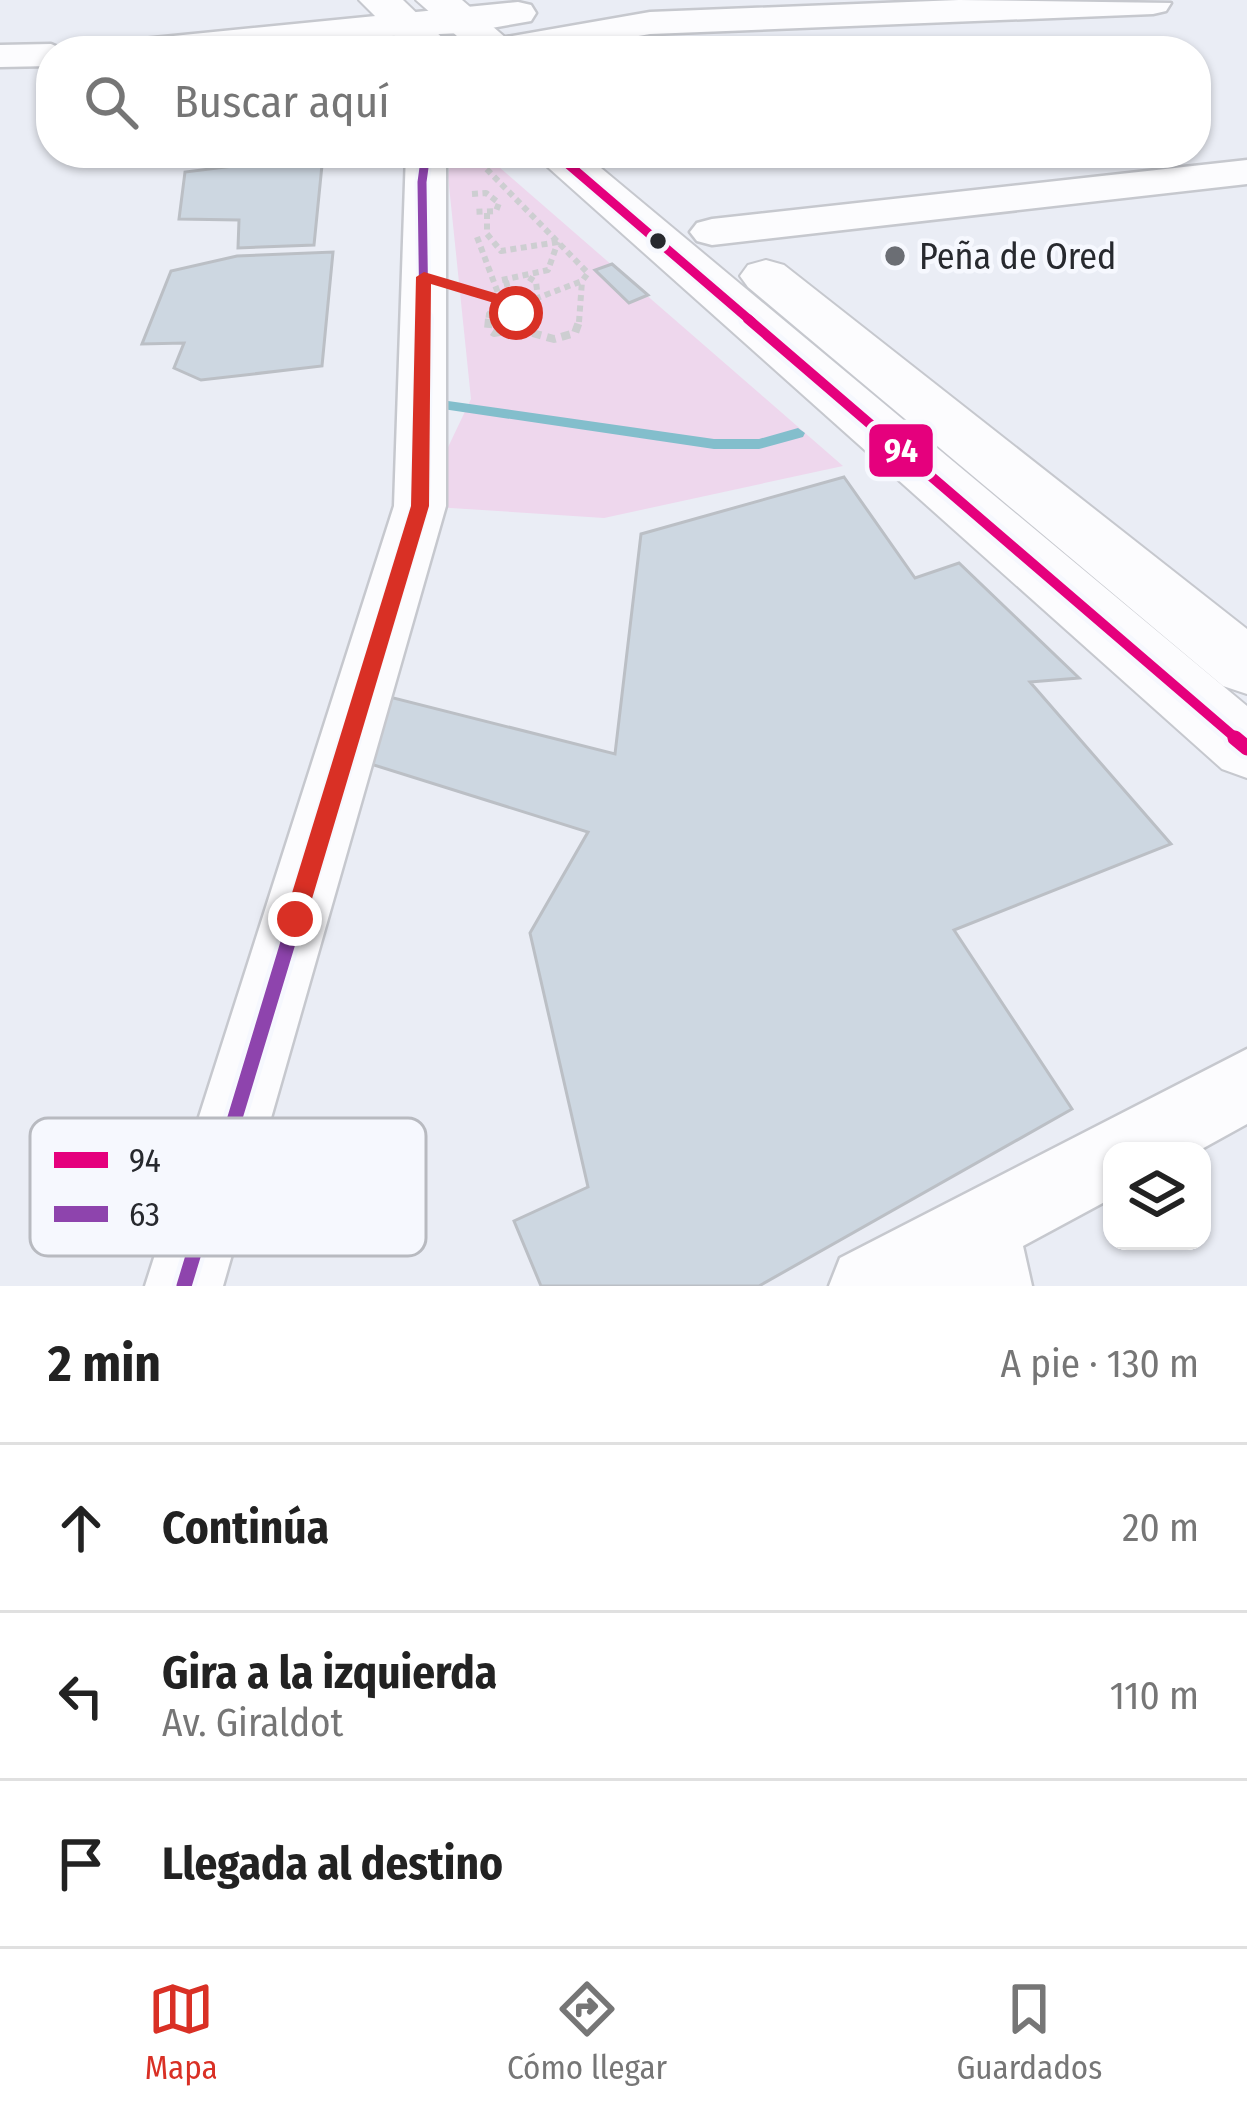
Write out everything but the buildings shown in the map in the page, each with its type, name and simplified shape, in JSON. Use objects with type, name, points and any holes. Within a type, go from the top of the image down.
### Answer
[{"type":"highway","points":[[572,168],[1247,748]]},
{"type":"highway","points":[[637,168],[1247,668]]},
{"type":"street","points":[[456,33],[574,0]]},
{"type":"street","points":[[214,36],[332,14],[456,33],[652,11],[1153,3]]},
{"type":"street","points":[[0,56],[36,55]]},
{"type":"street","points":[[235,1118],[420,506],[424,277],[431,168]]},
{"type":"street","points":[[712,232],[1247,172]]},
{"type":"street","points":[[1141,1142],[1247,1085]]},
{"type":"street","points":[[868,1286],[987,1257],[1103,1165]]},
{"type":"street","points":[[184,1286],[193,1256]]},
{"type":"path","points":[[424,277],[505,302],[527,302],[582,281],[588,273],[519,198],[450,168]]},
{"type":"path","points":[[473,193],[493,196],[499,203],[496,211],[488,213],[467,205],[473,193]]},
{"type":"path","points":[[499,203],[519,198]]},
{"type":"path","points":[[474,211],[470,217],[490,275],[519,319],[518,328]]},
{"type":"path","points":[[488,213],[487,234],[501,251],[557,242]]},
{"type":"path","points":[[490,275],[506,281],[548,270],[557,242]]},
{"type":"path","points":[[527,302],[537,290],[536,282],[528,277]]},
{"type":"path","points":[[505,302],[506,281]]},
{"type":"path","points":[[505,302],[489,314],[488,328],[504,334],[518,328],[554,340],[575,334],[582,315],[582,281]]},
{"type":"shaded area","points":[[449,168],[500,168],[843,466],[604,518],[420,506],[471,399]]},
{"type":"waterway","points":[[441,405],[714,444],[759,444],[798,433]]},
{"type":"transit line","name":"63","points":[[235,1118],[420,506],[425,403],[424,168]]},
{"type":"transit line","name":"94","points":[[572,168],[1247,748]]},
{"type":"transit line","name":"63","points":[[184,1286],[193,1256]]},
{"type":"place","name":"Peña de Ored","points":[[895,256]]},
{"type":"route","points":[[295,919],[420,506],[424,277],[510,302],[516,313]]}]
